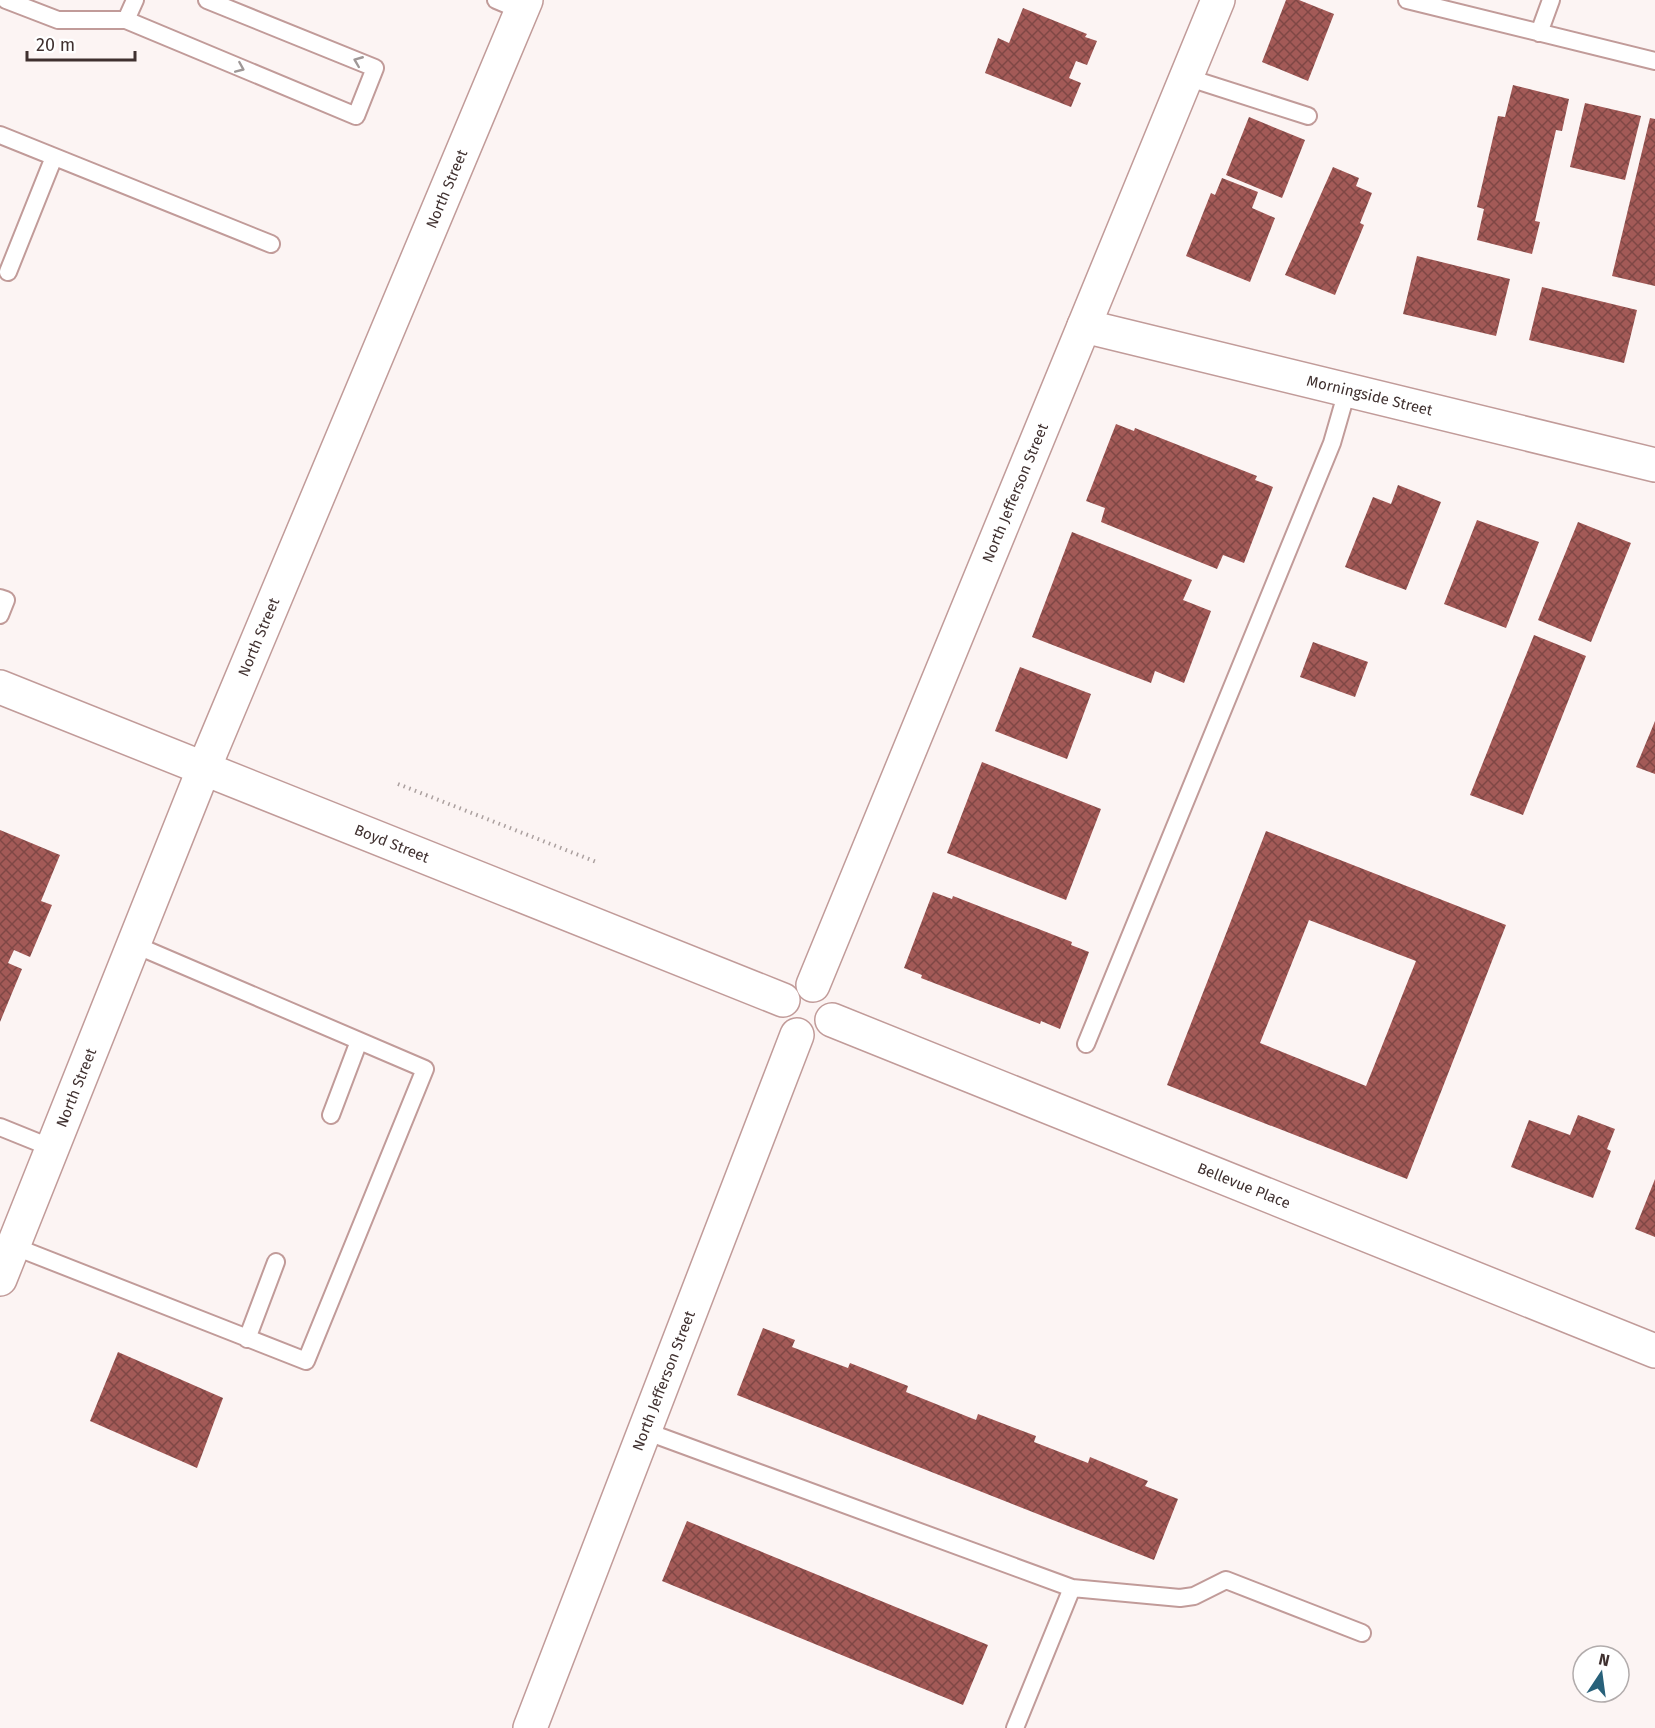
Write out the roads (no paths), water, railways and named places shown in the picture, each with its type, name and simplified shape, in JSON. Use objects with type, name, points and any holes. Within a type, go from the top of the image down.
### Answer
[{"type":"street","name":"North Jefferson Street","points":[[813,985],[1218,0]]},
{"type":"street","name":"North Street","points":[[0,1279],[204,768],[515,4]]},
{"type":"street","name":"Morningside Street","points":[[1084,326],[1655,465]]},
{"type":"street","name":"Boyd Street","points":[[0,687],[783,1000]]},
{"type":"street","points":[[813,985],[828,994],[834,1011],[832,1020],[822,1033],[806,1037],[797,1035],[785,1025],[782,1017],[783,1000],[795,987],[813,985]]},
{"type":"street","name":"Bellevue Place","points":[[832,1020],[1655,1352]]},
{"type":"street","name":"North Jefferson Street","points":[[530,1728],[797,1035]]},
{"type":"lane","points":[[6,0],[58,20],[126,20],[356,116],[375,68],[207,0]]},
{"type":"lane","points":[[126,20],[135,0]]},
{"type":"lane","points":[[1407,0],[1655,61]]},
{"type":"lane","points":[[1539,33],[1551,0]]},
{"type":"lane","points":[[1186,77],[1308,116]]},
{"type":"lane","points":[[0,135],[271,244]]},
{"type":"lane","points":[[8,272],[54,157]]},
{"type":"lane","points":[[1086,1044],[1332,443],[1347,390]]},
{"type":"lane","points":[[0,598],[6,600],[0,615]]},
{"type":"lane","points":[[13,1246],[306,1361],[425,1069],[134,944]]},
{"type":"lane","points":[[331,1115],[359,1041]]},
{"type":"lane","points":[[0,1127],[52,1148]]},
{"type":"lane","points":[[247,1339],[276,1262]]},
{"type":"lane","points":[[645,1431],[1072,1588],[1180,1598],[1194,1596],[1226,1580],[1362,1633]]},
{"type":"lane","points":[[1015,1728],[1072,1588]]}]
